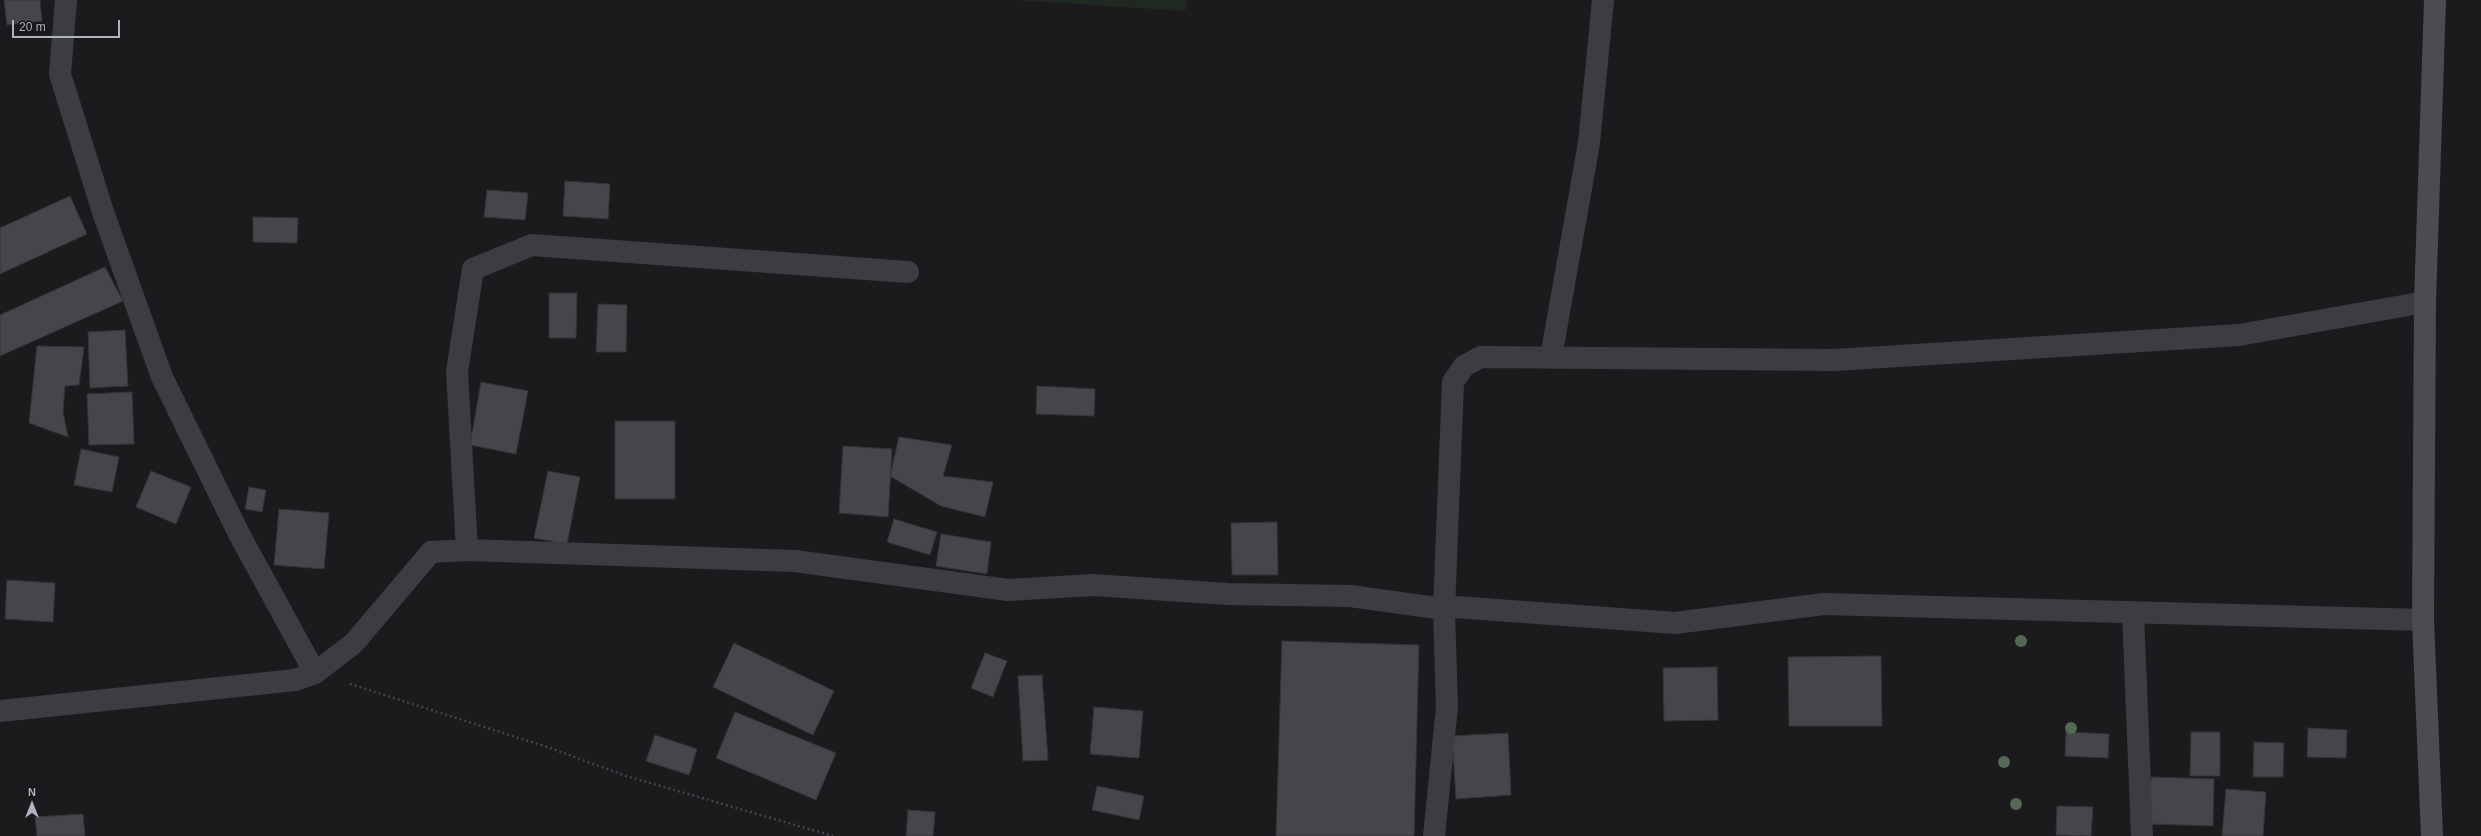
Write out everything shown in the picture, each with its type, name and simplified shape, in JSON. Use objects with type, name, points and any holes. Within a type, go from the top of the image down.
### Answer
[{"type":"main road","points":[[2432,836],[2423,620],[2424,302],[2435,0]]},
{"type":"street","points":[[66,0],[60,74],[103,212],[162,377],[239,534],[315,673]]},
{"type":"street","points":[[1551,357],[1589,143],[1603,0]]},
{"type":"street","points":[[467,550],[457,372],[473,269],[532,245],[908,272]]},
{"type":"street","points":[[1434,836],[1448,707],[1444,609],[1453,382],[1464,366],[1481,357],[1834,360],[2239,335],[2424,302]]},
{"type":"street","points":[[0,712],[295,680],[315,673],[354,643],[431,552],[467,550],[795,560],[1008,590],[1093,585],[1228,594],[1350,596],[1444,609],[1455,608],[1676,623],[1824,604],[2423,620]]},
{"type":"street","points":[[2133,612],[2142,836]]},
{"type":"path","points":[[315,673],[550,748],[626,776],[833,836]]},
{"type":"shaded area","points":[[1015,0],[1187,0],[1185,11]]},
{"type":"building","points":[[4,0],[40,0],[42,21],[7,25]]},
{"type":"building","points":[[565,181],[610,184],[608,219],[563,216]]},
{"type":"building","points":[[487,190],[528,193],[525,220],[484,217]]},
{"type":"building","points":[[70,196],[87,234],[0,274],[0,228]]},
{"type":"building","points":[[253,217],[298,218],[297,243],[253,242]]},
{"type":"building","points":[[105,267],[123,301],[0,356],[0,315]]},
{"type":"building","points":[[549,293],[577,293],[576,338],[549,338]]},
{"type":"building","points":[[598,304],[627,305],[626,352],[596,352]]},
{"type":"building","points":[[125,330],[128,386],[90,388],[88,332]]},
{"type":"building","points":[[37,346],[84,347],[79,385],[65,386],[63,412],[68,437],[29,423]]},
{"type":"building","points":[[481,382],[528,391],[516,454],[470,445]]},
{"type":"building","points":[[1037,386],[1095,389],[1094,416],[1036,414]]},
{"type":"building","points":[[132,392],[134,444],[89,445],[87,394]]},
{"type":"building","points":[[615,421],[675,421],[675,499],[615,499]]},
{"type":"building","points":[[899,437],[952,445],[943,476],[993,482],[985,517],[941,506],[890,476]]},
{"type":"building","points":[[843,446],[892,449],[888,517],[839,513]]},
{"type":"building","points":[[81,449],[119,457],[112,492],[74,485]]},
{"type":"building","points":[[151,471],[191,487],[176,524],[136,507]]},
{"type":"building","points":[[548,471],[580,477],[567,544],[534,538]]},
{"type":"building","points":[[249,487],[266,490],[262,512],[245,509]]},
{"type":"building","points":[[279,509],[329,513],[324,569],[274,565]]},
{"type":"building","points":[[894,519],[937,532],[930,555],[887,542]]},
{"type":"building","points":[[1277,522],[1278,575],[1232,575],[1231,523]]},
{"type":"building","points":[[941,534],[991,542],[987,574],[936,566]]},
{"type":"building","points":[[7,580],[55,583],[53,622],[5,619]]},
{"type":"building","points":[[1282,641],[1419,645],[1414,836],[1276,836]]},
{"type":"building","points":[[734,643],[834,691],[813,735],[713,687]]},
{"type":"building","points":[[985,653],[1007,661],[993,697],[971,688]]},
{"type":"building","points":[[1881,656],[1882,726],[1789,726],[1788,657]]},
{"type":"building","points":[[1717,667],[1718,720],[1664,721],[1663,668]]},
{"type":"building","points":[[1042,675],[1048,760],[1023,761],[1018,676]]},
{"type":"building","points":[[1094,707],[1143,711],[1139,758],[1090,754]]},
{"type":"building","points":[[735,712],[836,753],[816,800],[716,758]]},
{"type":"building","points":[[2308,728],[2347,730],[2346,758],[2307,757]]},
{"type":"building","points":[[2066,732],[2109,734],[2108,758],[2065,756]]},
{"type":"building","points":[[2191,732],[2220,732],[2220,776],[2190,776]]},
{"type":"building","points":[[1508,733],[1511,795],[1456,799],[1452,736]]},
{"type":"building","points":[[655,735],[697,749],[689,775],[646,761]]},
{"type":"building","points":[[2254,742],[2284,743],[2283,777],[2253,777]]},
{"type":"building","points":[[2151,777],[2214,779],[2213,826],[2149,824]]},
{"type":"building","points":[[1097,786],[1144,796],[1139,820],[1092,810]]},
{"type":"building","points":[[2226,789],[2266,792],[2263,836],[2222,836]]},
{"type":"building","points":[[2057,806],[2093,807],[2091,836],[2056,835]]},
{"type":"building","points":[[908,810],[935,812],[933,836],[906,836]]},
{"type":"building","points":[[83,814],[85,836],[37,836],[35,817]]}]
